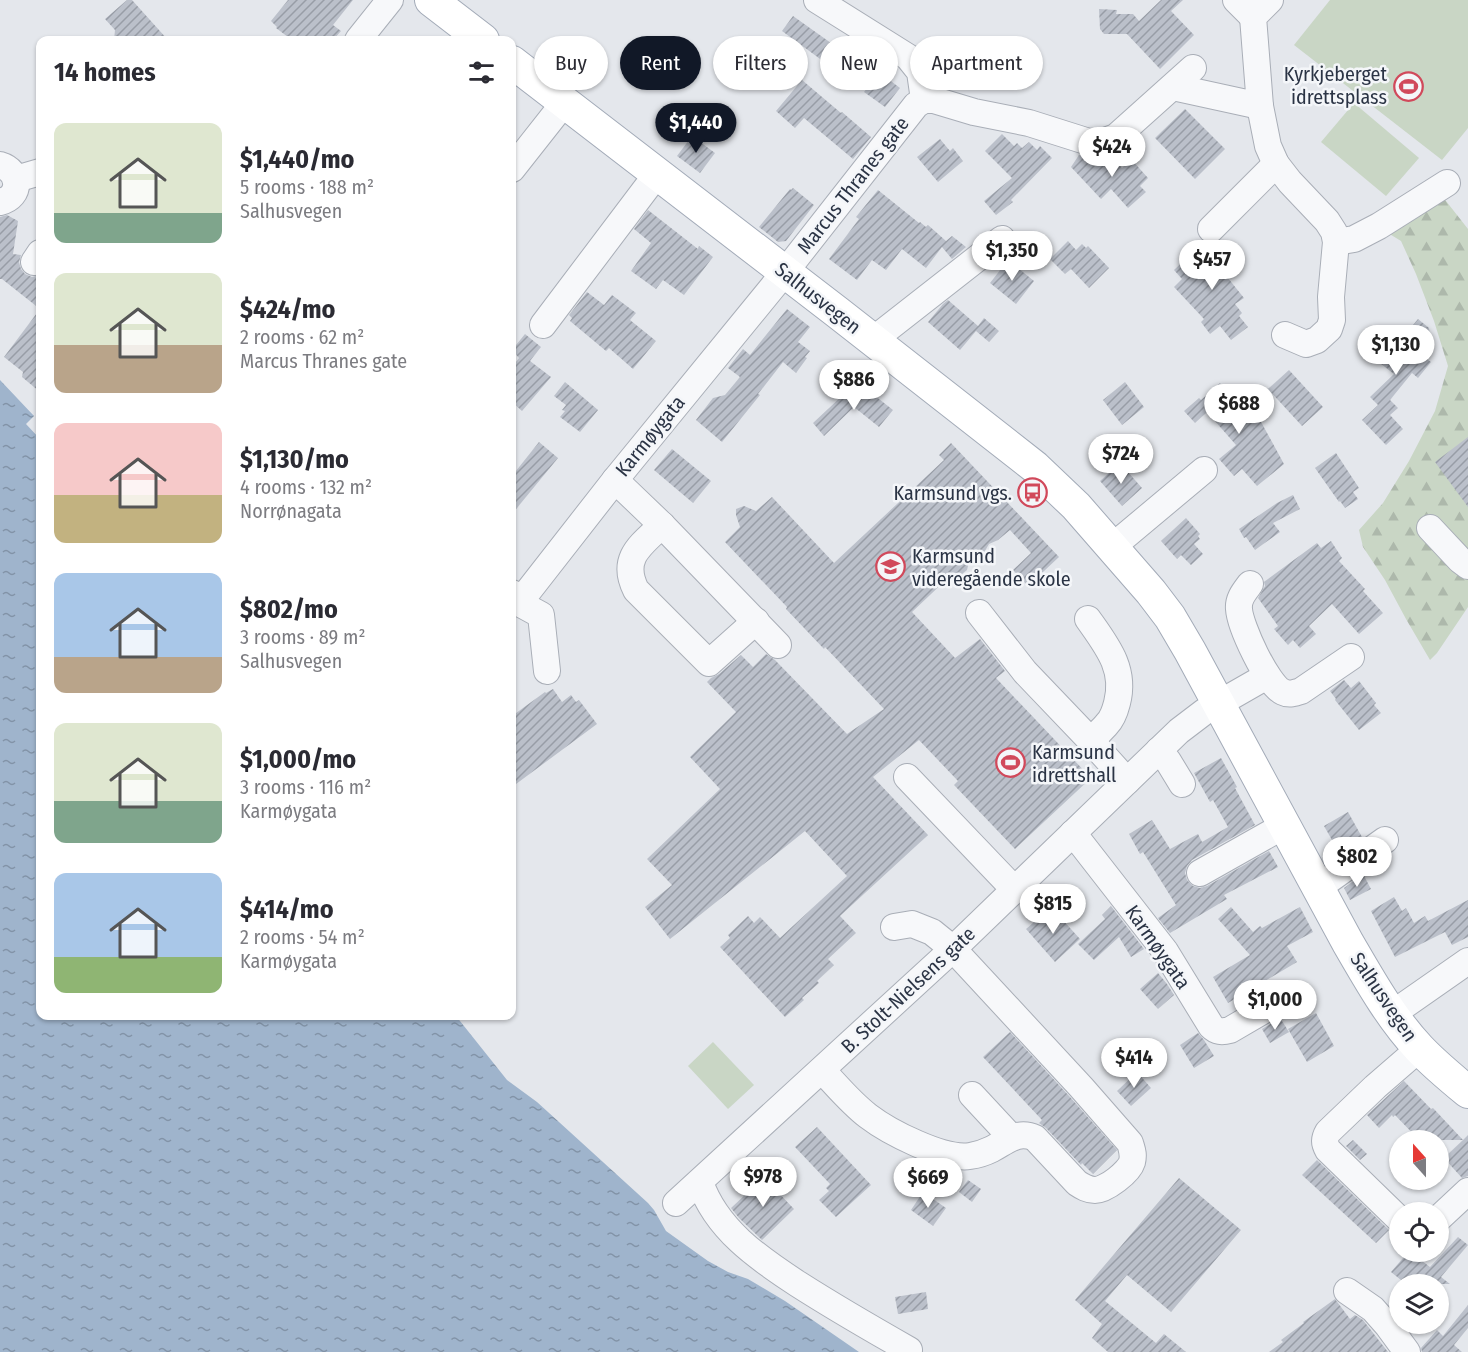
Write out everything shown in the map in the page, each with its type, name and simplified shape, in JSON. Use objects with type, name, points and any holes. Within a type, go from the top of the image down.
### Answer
[{"type":"main road","points":[[444,4],[479,36]]},
{"type":"main road","name":"Salhusvegen","points":[[516,65],[1035,467],[1076,506],[1170,617],[1370,980],[1392,1014],[1420,1048],[1468,1092]]},
{"type":"street","points":[[361,36],[390,0]]},
{"type":"street","name":"Marcus Thranes gate","points":[[817,0],[909,57],[920,72],[924,100]]},
{"type":"street","points":[[1253,6],[1260,106],[1268,146],[1276,164],[1290,182],[1327,221],[1334,232],[1336,242],[1331,297],[1332,320],[1329,329],[1317,340],[1306,345],[1285,334]]},
{"type":"street","points":[[1173,87],[1193,68]]},
{"type":"street","points":[[1173,87],[1260,106]]},
{"type":"street","name":"Marcus Thranes gate","points":[[785,272],[916,105],[924,100],[934,100],[974,112],[1029,123],[1089,142],[1105,141],[1116,137],[1173,87]]},
{"type":"street","points":[[516,164],[564,103]]},
{"type":"street","points":[[1211,229],[1276,164]]},
{"type":"street","points":[[8,172],[36,172]]},
{"type":"street","points":[[0,202],[9,199],[16,185],[8,172]]},
{"type":"street","points":[[543,325],[657,174]]},
{"type":"street","points":[[1336,242],[1354,239],[1379,226],[1448,183]]},
{"type":"street","points":[[873,340],[1002,239]]},
{"type":"street","name":"Karmøygata","points":[[516,597],[785,272]]},
{"type":"street","points":[[1112,547],[1204,470]]},
{"type":"street","points":[[615,480],[662,525],[778,645]]},
{"type":"street","points":[[662,525],[638,546],[632,558],[630,570],[636,590],[709,663],[756,621]]},
{"type":"street","points":[[1430,528],[1468,566]]},
{"type":"street","points":[[1250,584],[1240,599],[1242,624],[1267,676],[1283,692],[1292,694],[1301,691],[1351,657]]},
{"type":"street","points":[[516,599],[542,615],[547,671]]},
{"type":"street","points":[[979,613],[1025,672],[1127,781]]},
{"type":"street","points":[[1088,619],[1111,654],[1120,683],[1119,696],[1109,723],[1091,741]]},
{"type":"street","points":[[1218,704],[1267,676]]},
{"type":"street","name":"B. Stolt-Nielsens gate","points":[[676,1203],[952,949],[1159,750],[1192,720],[1218,704]]},
{"type":"street","points":[[1159,750],[1182,784]]},
{"type":"street","points":[[907,777],[1014,889]]},
{"type":"street","points":[[1200,873],[1285,825]]},
{"type":"street","name":"Karmøygata","points":[[1073,833],[1165,951],[1215,1030],[1222,1032],[1230,1030],[1283,999]]},
{"type":"street","points":[[1318,887],[1385,840]]},
{"type":"street","points":[[822,1070],[857,1106],[881,1125],[922,1146],[947,1155],[969,1156],[990,1150],[1011,1137],[1021,1134],[1028,1135],[1035,1138],[1077,1184],[1093,1190],[1104,1188],[1131,1165],[1134,1153],[1130,1143],[952,949],[932,932],[912,924],[894,927]]},
{"type":"street","points":[[1392,1014],[1468,961]]},
{"type":"street","points":[[1389,1209],[1328,1150],[1325,1138],[1328,1132],[1359,1102],[1420,1048]]},
{"type":"street","points":[[972,1095],[1011,1137]]},
{"type":"street","points":[[700,1182],[717,1216],[752,1253],[816,1295],[909,1350]]},
{"type":"street","points":[[1449,1209],[1468,1191]]},
{"type":"street","points":[[1347,1291],[1372,1309],[1407,1352]]},
{"type":"green space","name":"Kyrkjeberget idrettsplass","points":[[1330,0],[1468,0],[1468,128],[1442,160],[1294,45]]},
{"type":"green space","points":[[1354,103],[1419,158],[1386,196],[1321,142]]},
{"type":"green space","points":[[1435,187],[1468,229],[1468,607],[1430,660],[1385,580],[1363,547],[1359,530],[1383,503],[1409,461],[1435,411],[1448,366],[1434,321],[1401,241],[1383,230]]},
{"type":"green space","points":[[713,1042],[754,1085],[728,1109],[688,1066]]},
{"type":"water","points":[[0,380],[34,416],[26,424],[36,435],[36,1020],[459,1020],[507,1080],[537,1102],[648,1203],[666,1231],[708,1261],[728,1272],[748,1279],[785,1301],[859,1352],[0,1352]]},
{"type":"building","points":[[127,0],[132,0],[164,36],[114,36],[115,30],[105,19]]},
{"type":"building","points":[[288,0],[353,0],[333,25],[341,31],[337,36],[287,36],[271,21]]},
{"type":"building","points":[[1161,0],[1183,0],[1171,11],[1194,35],[1160,69],[1127,34],[1104,34],[1100,29],[1099,9],[1117,10],[1116,14],[1133,14],[1139,21]]},
{"type":"building","points":[[793,16],[821,36],[820,59],[808,50],[808,36],[789,36],[782,31]]},
{"type":"building","points":[[808,85],[871,137],[853,159],[804,118],[795,128],[776,111],[794,90],[808,90]]},
{"type":"building","points":[[898,86],[900,88],[885,107],[864,92],[866,90],[898,90]]},
{"type":"building","points":[[1185,109],[1225,149],[1195,179],[1155,138]]},
{"type":"building","points":[[1002,134],[1014,146],[1017,143],[1022,148],[1029,142],[1037,150],[1040,146],[1052,158],[1011,200],[1013,202],[996,215],[984,201],[1012,178],[985,151]]},
{"type":"building","points":[[692,136],[715,153],[700,173],[677,156]]},
{"type":"building","points":[[940,139],[950,151],[953,148],[963,161],[938,182],[917,157]]},
{"type":"building","points":[[1079,155],[1090,157],[1098,162],[1104,156],[1110,155],[1122,168],[1131,159],[1148,178],[1140,186],[1146,192],[1128,208],[1111,189],[1101,199],[1071,167]]},
{"type":"building","points":[[793,188],[814,205],[786,241],[778,242],[759,227]]},
{"type":"building","points":[[878,190],[919,223],[926,227],[928,225],[946,241],[952,236],[966,247],[952,259],[942,247],[926,268],[902,249],[886,270],[872,260],[857,280],[829,259],[859,219],[856,217]]},
{"type":"building","points":[[648,210],[698,249],[699,246],[713,257],[684,295],[663,280],[656,289],[631,271],[651,243],[634,229]]},
{"type":"building","points":[[7,215],[18,221],[13,254],[21,255],[19,262],[25,274],[36,276],[36,306],[0,279],[0,217]]},
{"type":"building","points":[[1068,241],[1076,250],[1082,244],[1086,248],[1088,246],[1109,268],[1089,288],[1071,269],[1065,274],[1050,259]]},
{"type":"building","points":[[1224,243],[1239,258],[1224,273],[1244,298],[1235,304],[1242,313],[1239,316],[1248,327],[1231,340],[1220,326],[1210,334],[1201,322],[1204,319],[1174,287],[1182,279],[1174,270],[1194,251],[1205,262]]},
{"type":"building","points":[[1008,260],[1034,281],[1016,304],[990,283]]},
{"type":"building","points":[[587,292],[604,305],[612,295],[636,313],[630,320],[656,341],[633,369],[609,348],[606,351],[570,321],[572,318],[569,315]]},
{"type":"building","points":[[948,300],[978,326],[984,318],[999,331],[989,342],[976,331],[960,350],[928,322]]},
{"type":"building","points":[[787,309],[810,327],[798,342],[810,351],[805,357],[807,358],[796,373],[783,362],[722,442],[696,420],[713,398],[725,395],[740,377],[728,368],[743,349],[750,355]]},
{"type":"building","points":[[36,314],[36,389],[22,377],[23,372],[4,357]]},
{"type":"building","points":[[1418,319],[1429,328],[1430,336],[1417,352],[1431,362],[1418,378],[1412,373],[1390,400],[1398,408],[1390,415],[1403,429],[1386,445],[1362,420],[1378,405],[1370,397],[1394,374],[1367,353],[1385,331],[1399,342]]},
{"type":"building","points":[[525,334],[541,347],[530,361],[551,377],[522,411],[516,406],[516,362],[519,358],[516,355],[516,345]]},
{"type":"building","points":[[1289,370],[1323,407],[1302,426],[1268,389]]},
{"type":"building","points":[[565,382],[598,410],[580,432],[560,417],[566,405],[554,396]]},
{"type":"building","points":[[1125,382],[1144,407],[1122,425],[1103,400]]},
{"type":"building","points":[[1220,383],[1256,422],[1260,420],[1284,464],[1257,486],[1242,469],[1234,476],[1219,459],[1236,445],[1207,412],[1195,423],[1184,411]]},
{"type":"building","points":[[865,388],[893,410],[879,427],[854,407],[824,436],[813,423],[844,394],[853,404]]},
{"type":"building","points":[[1468,437],[1468,507],[1435,462]]},
{"type":"building","points":[[539,442],[558,458],[516,509],[516,471]]},
{"type":"building","points":[[951,443],[1059,557],[1028,586],[1013,570],[1031,553],[1010,530],[989,544],[982,556],[969,562],[967,570],[959,577],[949,580],[948,578],[912,612],[955,658],[980,639],[1005,671],[996,678],[1091,778],[1015,849],[954,785],[958,781],[919,740],[873,777],[928,835],[840,916],[856,933],[828,959],[834,965],[802,998],[804,1000],[785,1017],[720,947],[730,938],[728,935],[748,916],[754,923],[760,917],[780,938],[847,876],[805,831],[670,939],[645,907],[672,885],[647,859],[720,789],[690,757],[736,712],[707,682],[741,655],[753,667],[766,654],[775,660],[847,734],[884,709],[825,647],[824,649],[725,542],[740,527],[736,509],[744,506],[756,511],[772,497],[834,563],[944,460],[939,455]]},
{"type":"building","points":[[672,449],[711,481],[693,503],[654,470]]},
{"type":"building","points":[[1336,453],[1359,488],[1353,492],[1358,499],[1345,508],[1315,468]]},
{"type":"building","points":[[1120,463],[1142,488],[1122,506],[1100,481]]},
{"type":"building","points":[[1293,495],[1300,509],[1273,523],[1280,532],[1255,550],[1239,529]]},
{"type":"building","points":[[1186,518],[1200,534],[1198,536],[1200,539],[1194,544],[1203,554],[1191,565],[1181,555],[1177,559],[1161,541]]},
{"type":"building","points":[[1331,541],[1342,558],[1339,561],[1383,613],[1359,634],[1332,604],[1309,626],[1316,634],[1300,648],[1293,640],[1288,645],[1274,629],[1278,626],[1258,598],[1265,586],[1264,582],[1317,543],[1321,548]]},
{"type":"building","points":[[1344,680],[1351,688],[1359,681],[1381,713],[1359,730],[1330,691]]},
{"type":"building","points":[[553,689],[562,702],[571,695],[576,702],[579,700],[597,724],[516,784],[516,713]]},
{"type":"building","points":[[1221,758],[1255,825],[1192,860],[1185,873],[1187,880],[1193,886],[1200,888],[1207,886],[1269,851],[1278,867],[1224,895],[1227,899],[1170,933],[1158,918],[1176,905],[1143,852],[1140,854],[1129,834],[1152,820],[1170,849],[1198,834],[1202,842],[1228,827],[1213,800],[1210,802],[1194,773]]},
{"type":"building","points":[[1348,812],[1362,837],[1340,854],[1324,826]]},
{"type":"building","points":[[1363,874],[1371,889],[1350,900],[1344,888]]},
{"type":"building","points":[[1394,897],[1402,911],[1406,908],[1414,923],[1425,916],[1428,921],[1468,900],[1468,937],[1452,945],[1445,932],[1395,957],[1371,911]]},
{"type":"building","points":[[1111,906],[1144,949],[1131,957],[1119,937],[1094,960],[1078,944],[1105,919],[1102,915]]},
{"type":"building","points":[[1231,907],[1253,932],[1260,926],[1262,928],[1300,907],[1313,932],[1287,946],[1297,962],[1228,1003],[1213,977],[1250,955],[1218,919]]},
{"type":"building","points":[[1048,910],[1058,921],[1061,918],[1080,939],[1055,962],[1026,929]]},
{"type":"building","points":[[1158,973],[1174,995],[1158,1009],[1140,989]]},
{"type":"building","points":[[1316,1013],[1334,1046],[1307,1062],[1288,1029]]},
{"type":"building","points":[[1280,1018],[1289,1032],[1270,1043],[1262,1029]]},
{"type":"building","points":[[1010,1032],[1117,1150],[1093,1174],[1039,1123],[1042,1120],[983,1057]]},
{"type":"building","points":[[1198,1033],[1214,1056],[1194,1068],[1180,1045]]},
{"type":"building","points":[[1137,1072],[1151,1088],[1131,1106],[1117,1091]]},
{"type":"building","points":[[1404,1081],[1463,1140],[1449,1140],[1449,1130],[1409,1130],[1395,1115],[1393,1117],[1392,1115],[1379,1128],[1367,1115]]},
{"type":"building","points":[[817,1127],[871,1185],[836,1217],[819,1200],[829,1191],[826,1188],[830,1184],[795,1147]]},
{"type":"building","points":[[1468,1135],[1468,1176],[1462,1178],[1449,1164],[1449,1153]]},
{"type":"building","points":[[1353,1140],[1367,1154],[1360,1160],[1346,1146]]},
{"type":"building","points":[[1317,1160],[1389,1230],[1376,1243],[1302,1175]]},
{"type":"building","points":[[775,1177],[773,1187],[794,1209],[762,1240],[731,1208],[762,1179]]},
{"type":"building","points":[[1179,1178],[1241,1230],[1171,1312],[1127,1275],[1105,1301],[1156,1343],[1164,1334],[1186,1352],[1108,1352],[1092,1338],[1102,1324],[1075,1300]]},
{"type":"building","points":[[968,1180],[981,1189],[972,1202],[959,1192]]},
{"type":"building","points":[[923,1192],[946,1208],[933,1226],[911,1210]]},
{"type":"building","points":[[1458,1237],[1468,1245],[1444,1274],[1394,1274],[1391,1272],[1400,1262],[1423,1262],[1430,1267],[1435,1262],[1449,1262],[1449,1247]]},
{"type":"building","points":[[926,1292],[928,1309],[898,1314],[895,1297]]},
{"type":"building","points":[[1335,1299],[1350,1319],[1355,1315],[1363,1320],[1388,1352],[1269,1352],[1303,1322]]},
{"type":"building","points":[[1468,1305],[1468,1328],[1454,1345],[1462,1352],[1422,1352],[1421,1348],[1433,1334],[1443,1336],[1449,1334],[1449,1329]]},
{"type":"place","name":"Kyrkjeberget idrettsplass","points":[[1408,86]]},
{"type":"place","name":"Karmsund vgs.","points":[[1033,493]]},
{"type":"place","name":"Karmsund videregående skole","points":[[891,567]]},
{"type":"place","name":"Karmsund idrettshall","points":[[1011,763]]}]
